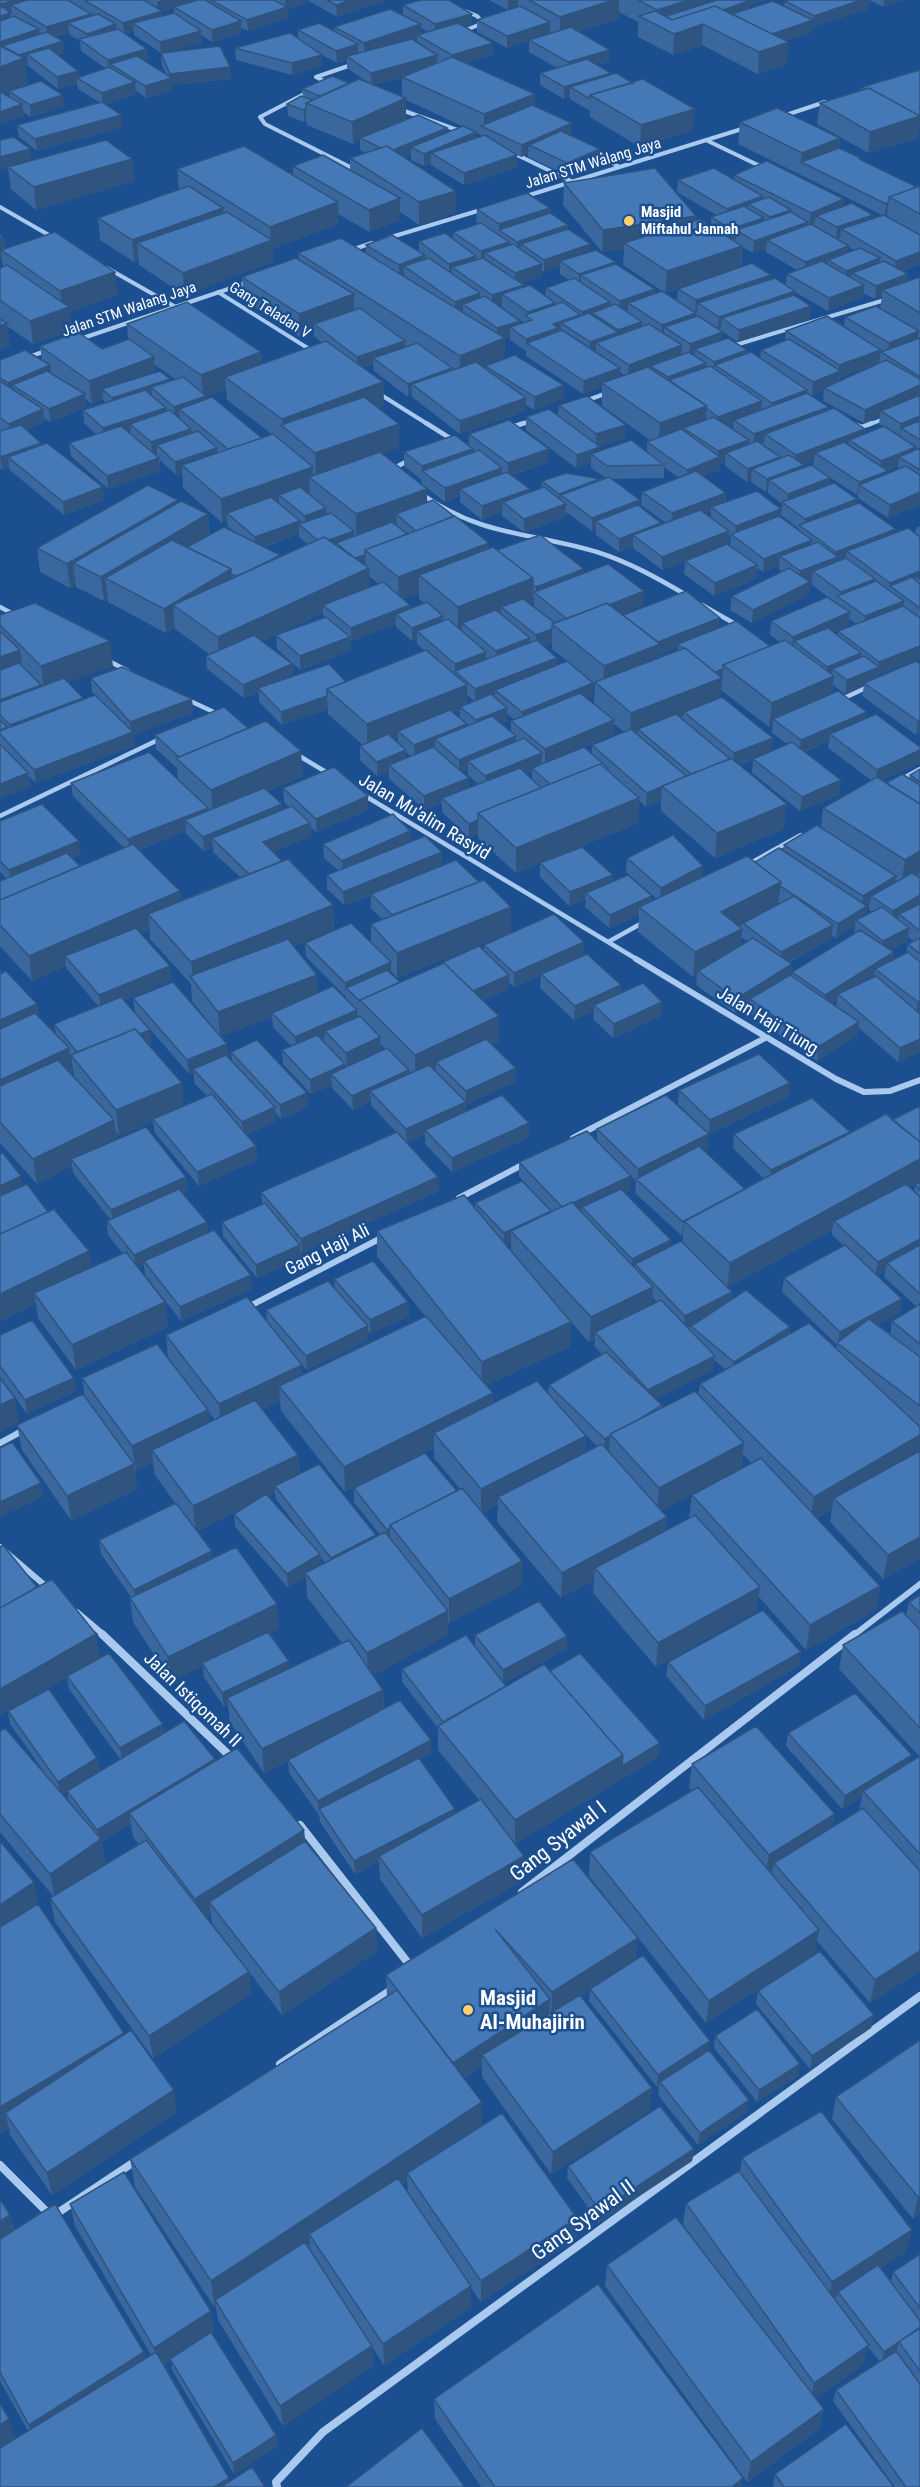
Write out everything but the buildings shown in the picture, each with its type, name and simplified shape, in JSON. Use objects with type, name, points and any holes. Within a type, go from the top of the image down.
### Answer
[{"type":"street","points":[[455,34],[483,23],[477,16],[460,8]]},
{"type":"street","points":[[338,86],[316,77],[325,72],[357,63]]},
{"type":"street","points":[[326,82],[260,117],[265,124],[363,173]]},
{"type":"street","points":[[778,117],[833,100]]},
{"type":"street","points":[[393,107],[471,135]]},
{"type":"street","name":"Jalan STM Walang Jaya","points":[[530,205],[521,198],[748,127]]},
{"type":"street","points":[[708,140],[771,172]]},
{"type":"street","points":[[590,147],[619,167]]},
{"type":"street","points":[[503,148],[573,182]]},
{"type":"street","points":[[0,207],[61,242]]},
{"type":"street","points":[[347,250],[488,208]]},
{"type":"street","points":[[102,265],[174,306]]},
{"type":"street","name":"Jalan STM Walang Jaya","points":[[73,341],[259,278]]},
{"type":"street","name":"Gang Teladan V","points":[[218,292],[320,356]]},
{"type":"street","points":[[739,353],[729,347],[897,296]]},
{"type":"street","name":"Jalan STM Walang Jaya","points":[[21,359],[52,348]]},
{"type":"street","points":[[370,388],[462,445]]},
{"type":"street","points":[[582,402],[614,390]]},
{"type":"street","points":[[851,424],[862,427],[893,415]]},
{"type":"street","points":[[505,430],[538,418]]},
{"type":"street","points":[[403,477],[398,466],[422,456]]},
{"type":"street","points":[[420,493],[465,522],[499,532],[596,552],[649,573],[738,626]]},
{"type":"street","points":[[0,607],[21,618]]},
{"type":"street","points":[[96,655],[139,676]]},
{"type":"street","points":[[842,699],[881,681]]},
{"type":"street","points":[[833,692],[852,705]]},
{"type":"street","points":[[182,697],[230,720]]},
{"type":"street","points":[[203,718],[214,713]]},
{"type":"street","points":[[0,816],[171,733]]},
{"type":"street","name":"Jalan Mu'alim Rasyid","points":[[290,752],[340,781]]},
{"type":"street","points":[[889,786],[920,769]]},
{"type":"street","name":"Jalan Mu'alim Rasyid","points":[[360,793],[608,942]]},
{"type":"street","points":[[743,867],[806,832]]},
{"type":"street","points":[[608,942],[649,919]]},
{"type":"street","name":"Jalan Haji Tiung","points":[[608,942],[836,1079],[864,1092],[890,1091],[920,1080]]},
{"type":"street","points":[[569,1140],[767,1037]]},
{"type":"street","points":[[455,1200],[528,1162]]},
{"type":"street","name":"Gang Haji Ali","points":[[236,1314],[393,1232]]},
{"type":"street","points":[[0,1443],[30,1426]]},
{"type":"street","points":[[0,1547],[53,1592]]},
{"type":"street","name":"Gang Syawal I","points":[[510,1901],[920,1584]]},
{"type":"street","name":"Jalan Istiqomah II","points":[[70,1606],[114,1644],[243,1768]]},
{"type":"street","points":[[294,1818],[417,1973],[407,1980]]},
{"type":"street","points":[[268,2072],[397,1986]]},
{"type":"street","name":"Gang Syawal II","points":[[276,2485],[323,2432],[920,1995]]},
{"type":"street","points":[[43,2223],[140,2157]]},
{"type":"street","points":[[0,2165],[51,2216]]},
{"type":"place","name":"Masjid Miftahul Jannah","points":[[629,221]]},
{"type":"place","name":"Masjid Al-Muhajirin","points":[[468,2010]]}]
